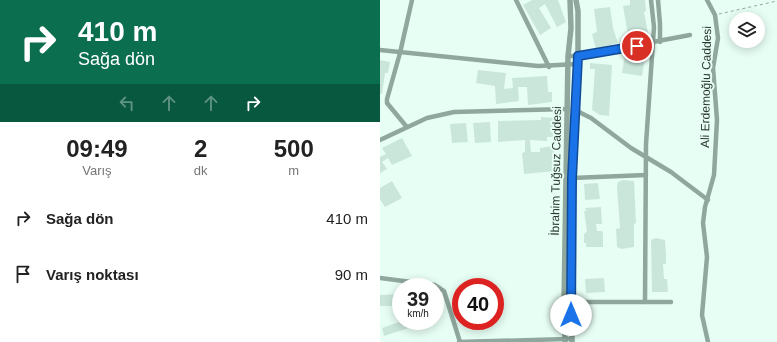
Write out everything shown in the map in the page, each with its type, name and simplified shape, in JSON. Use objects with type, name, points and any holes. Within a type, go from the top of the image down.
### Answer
[{"type":"street","points":[[406,126],[387,104],[387,99],[412,0]]},
{"type":"street","points":[[516,0],[549,67]]},
{"type":"street","name":"İbrahim Tuğsuz Caddesi","points":[[569,341],[564,304],[568,56],[571,28],[570,0]]},
{"type":"street","name":"İbrahim Tuğsuz Caddesi","points":[[569,341],[571,302],[572,178],[578,64],[578,11],[576,0]]},
{"type":"street","points":[[645,302],[646,158],[654,27],[651,0]]},
{"type":"street","points":[[658,0],[660,42]]},
{"type":"street","name":"Ali Erdemoğlu Caddesi","points":[[708,0],[715,15],[718,38],[713,76],[717,131],[714,175],[703,223],[707,257],[702,315],[708,342]]},
{"type":"street","points":[[568,56],[578,56],[660,42],[690,35]]},
{"type":"street","points":[[380,50],[549,67],[578,64]]},
{"type":"street","points":[[380,98],[387,99]]},
{"type":"street","points":[[380,140],[406,126],[427,118],[454,112],[568,109]]},
{"type":"street","points":[[575,110],[592,118],[646,158],[671,172],[708,200]]},
{"type":"street","points":[[572,178],[646,175]]},
{"type":"street","points":[[380,278],[435,285],[444,291],[460,342],[569,341]]},
{"type":"street","points":[[571,302],[670,302]]},
{"type":"path","points":[[715,15],[777,1]]},
{"type":"building","points":[[532,0],[558,0],[566,22],[557,27],[545,4],[539,8],[551,28],[540,35],[523,5]]},
{"type":"building","points":[[630,0],[645,0],[646,11],[644,12],[648,33],[628,35],[623,6],[630,5]]},
{"type":"building","points":[[610,7],[613,28],[618,43],[596,49],[592,34],[597,32],[594,9]]},
{"type":"building","points":[[625,54],[645,56],[642,76],[622,73]]},
{"type":"building","points":[[380,60],[390,62],[388,73],[385,73],[382,94],[380,94]]},
{"type":"building","points":[[590,63],[612,65],[609,116],[600,115],[592,110],[595,69],[590,69]]},
{"type":"building","points":[[478,70],[506,73],[504,89],[513,88],[512,78],[547,76],[548,92],[552,92],[552,102],[528,105],[527,87],[518,87],[519,101],[496,104],[495,86],[476,83]]},
{"type":"building","points":[[541,117],[557,118],[557,137],[547,137],[547,141],[530,140],[531,152],[540,152],[540,148],[553,146],[556,171],[524,174],[522,153],[525,152],[525,140],[498,142],[498,121],[541,120]]},
{"type":"building","points":[[490,122],[491,142],[475,143],[473,123]]},
{"type":"building","points":[[466,123],[468,142],[452,143],[450,124]]},
{"type":"building","points":[[402,138],[412,156],[392,165],[388,158],[382,162],[387,169],[380,173],[380,157],[386,154],[382,148]]},
{"type":"building","points":[[623,180],[634,181],[636,223],[634,224],[634,247],[621,249],[617,247],[616,229],[620,228],[617,187],[618,182]]},
{"type":"building","points":[[392,181],[402,198],[385,207],[380,199],[380,188]]},
{"type":"building","points":[[598,183],[600,199],[585,200],[584,184]]},
{"type":"building","points":[[601,207],[602,224],[596,224],[597,231],[602,231],[603,234],[603,247],[586,247],[586,243],[584,243],[584,234],[587,231],[584,211],[586,211],[585,208]]},
{"type":"building","points":[[656,238],[665,240],[666,264],[663,264],[664,279],[667,279],[668,292],[652,292],[651,240]]},
{"type":"building","points":[[604,278],[605,292],[586,293],[585,279]]},
{"type":"building","points":[[392,294],[392,306],[380,306],[380,295]]},
{"type":"building","points":[[392,324],[392,330],[403,330],[384,336],[382,328]]},
{"type":"route","points":[[571,315],[572,178],[578,56],[637,46]]}]
